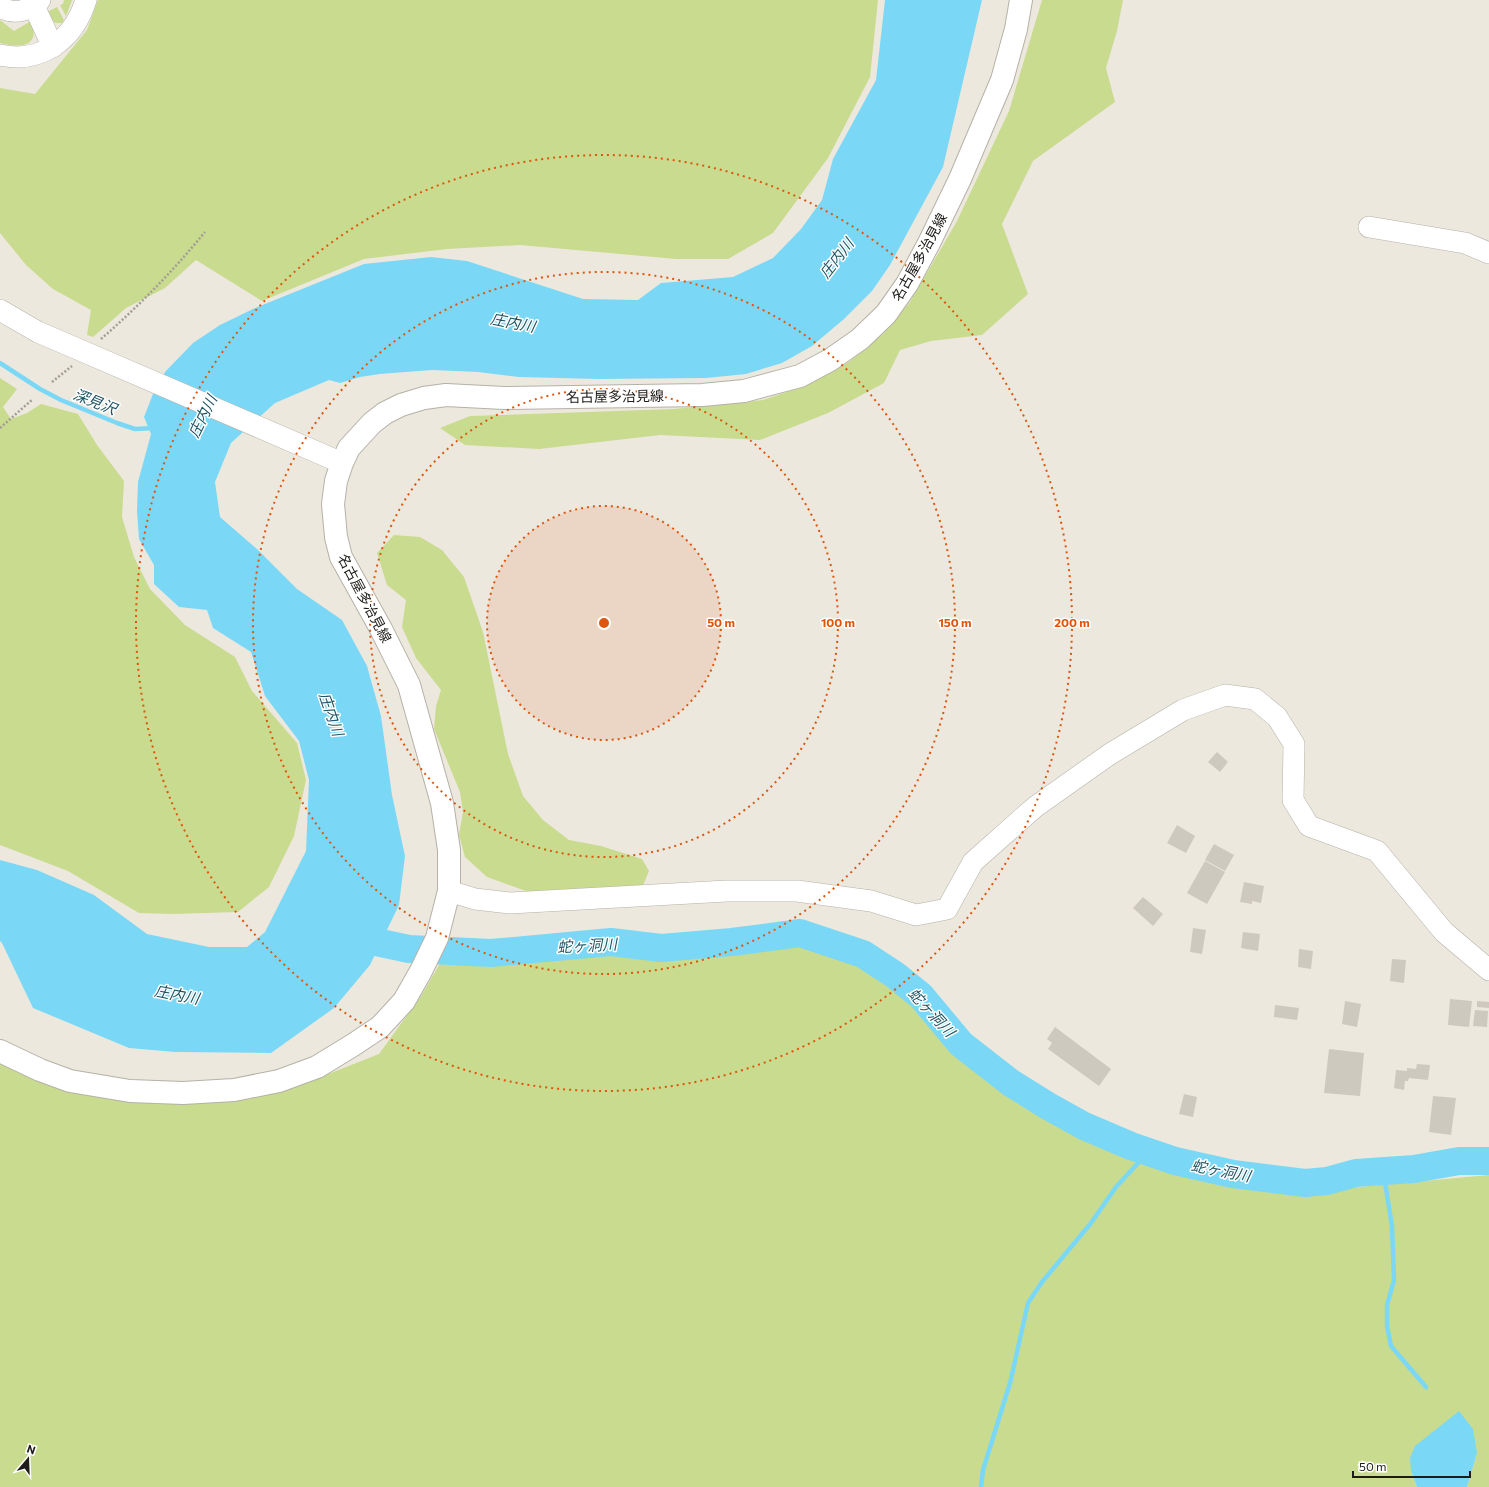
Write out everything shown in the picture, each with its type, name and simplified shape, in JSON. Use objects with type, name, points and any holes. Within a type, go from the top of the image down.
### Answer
[{"type":"main road","name":"名古屋多治見線","points":[[0,1051],[40,1070],[70,1081],[130,1091],[183,1093],[234,1090],[279,1081],[317,1067],[380,1027],[404,1001],[437,938],[449,890],[449,850],[442,803],[409,685],[381,629],[344,564],[336,537],[333,504],[336,481],[349,448],[372,422],[384,413],[401,405],[424,398],[446,395],[504,398],[702,395],[730,393],[744,391],[800,376],[830,360],[860,339],[886,314],[907,284],[929,243],[960,179],[1002,80],[1016,29],[1021,0]]},
{"type":"street","points":[[0,55],[9,57],[23,57],[37,54],[53,47],[73,28],[80,17],[86,0]]},
{"type":"street","points":[[0,7],[5,10],[15,12],[25,10],[37,3],[53,47]]},
{"type":"street","points":[[1369,227],[1465,243],[1489,253]]},
{"type":"street","points":[[0,310],[38,332],[96,349],[342,463]]},
{"type":"street","points":[[449,890],[475,899],[510,903],[727,891],[797,891],[871,901],[916,914],[947,910],[973,862],[1035,807],[1110,754],[1183,710],[1225,695],[1255,699],[1277,717],[1294,744],[1293,800],[1309,826],[1377,851],[1444,932],[1489,970]]},
{"type":"path","points":[[96,349],[177,266],[204,232]]},
{"type":"path","points":[[52,382],[72,365]]},
{"type":"path","points":[[0,428],[33,399]]},
{"type":"green space","points":[[64,0],[72,0],[66,16],[60,5],[63,4]]},
{"type":"green space","points":[[98,0],[878,0],[870,77],[828,158],[773,233],[728,259],[676,259],[520,245],[447,249],[364,259],[262,301],[196,260],[165,288],[126,308],[93,337],[87,335],[91,310],[53,289],[26,265],[0,233],[0,88],[35,94],[87,30]]},
{"type":"green space","points":[[1042,0],[1123,0],[1117,31],[1106,68],[1115,102],[1033,161],[1002,224],[1028,294],[982,335],[931,341],[900,350],[884,383],[828,413],[760,440],[660,435],[539,449],[465,445],[440,428],[470,416],[674,409],[763,400],[807,385],[849,362],[883,334],[910,302],[957,221],[1009,111]]},
{"type":"green space","points":[[57,7],[64,20],[62,23],[55,23],[47,12]]},
{"type":"green space","points":[[0,20],[14,31],[31,21],[34,30],[31,41],[21,45],[7,45],[0,43]]},
{"type":"green space","points":[[0,378],[17,389],[3,407],[11,419],[27,413],[41,404],[78,414],[97,445],[124,481],[122,517],[134,557],[150,589],[185,625],[235,657],[252,691],[297,743],[306,780],[294,836],[269,887],[238,912],[174,914],[139,913],[68,871],[0,845]]},
{"type":"green space","points":[[394,535],[420,537],[442,550],[464,577],[483,632],[508,754],[523,796],[543,820],[569,840],[601,846],[642,859],[649,871],[642,888],[537,895],[487,877],[465,857],[459,835],[463,812],[460,792],[434,729],[436,706],[441,690],[416,658],[402,627],[406,600],[387,585],[377,553]]},
{"type":"green space","points":[[794,941],[843,957],[895,984],[966,1063],[1070,1126],[1175,1172],[1295,1193],[1489,1175],[1489,1487],[1467,1487],[1477,1453],[1411,1471],[1417,1487],[0,1487],[0,1062],[49,1086],[126,1102],[225,1102],[303,1084],[379,1054],[421,996],[442,960],[524,959],[597,953],[685,957],[756,944]]},
{"type":"water","name":"庄内川","points":[[885,0],[982,0],[943,167],[890,265],[872,291],[844,319],[812,346],[782,363],[746,374],[706,378],[598,379],[519,377],[478,372],[432,370],[380,374],[360,377],[340,383],[329,380],[275,403],[231,443],[215,482],[220,517],[257,549],[297,589],[342,620],[367,666],[381,716],[392,795],[405,856],[399,905],[370,965],[334,1008],[271,1053],[175,1052],[129,1048],[33,1008],[0,941],[0,860],[37,870],[94,895],[147,934],[209,947],[247,947],[265,932],[306,851],[309,780],[299,741],[265,696],[251,652],[213,628],[207,610],[179,607],[154,584],[154,565],[139,539],[137,511],[138,482],[151,434],[144,417],[153,394],[165,372],[193,343],[220,325],[255,308],[364,264],[431,257],[467,261],[583,299],[638,300],[661,283],[733,277],[773,258],[801,229],[822,200],[833,159],[876,80]]},
{"type":"water","points":[[1459,1411],[1473,1429],[1477,1453],[1467,1487],[1417,1487],[1411,1471],[1410,1458],[1415,1446]]},
{"type":"building","points":[[1217,752],[1228,762],[1220,772],[1208,762]]},
{"type":"building","points":[[1177,825],[1195,836],[1186,853],[1167,843]]},
{"type":"building","points":[[1214,844],[1234,855],[1225,871],[1205,860]]},
{"type":"building","points":[[1205,861],[1225,872],[1207,904],[1187,893]]},
{"type":"building","points":[[1244,882],[1264,886],[1261,903],[1252,901],[1252,904],[1240,902]]},
{"type":"building","points":[[1143,897],[1163,914],[1153,926],[1133,908]]},
{"type":"building","points":[[1193,928],[1206,930],[1202,954],[1190,952]]},
{"type":"building","points":[[1243,932],[1260,934],[1258,951],[1241,948]]},
{"type":"building","points":[[1299,949],[1313,951],[1311,969],[1298,967]]},
{"type":"building","points":[[1392,959],[1406,960],[1404,983],[1390,981]]},
{"type":"building","points":[[1450,999],[1472,1001],[1469,1027],[1448,1025]]},
{"type":"building","points":[[1345,1001],[1361,1004],[1357,1027],[1342,1024]]},
{"type":"building","points":[[1477,1001],[1489,1002],[1489,1008],[1477,1007]]},
{"type":"building","points":[[1275,1005],[1299,1008],[1297,1020],[1274,1017]]},
{"type":"building","points":[[1475,1010],[1488,1011],[1487,1027],[1473,1026]]},
{"type":"building","points":[[1055,1027],[1111,1069],[1099,1086],[1048,1049],[1052,1043],[1047,1039]]},
{"type":"building","points":[[1329,1049],[1364,1053],[1360,1096],[1324,1093]]},
{"type":"building","points":[[1417,1064],[1430,1065],[1428,1080],[1409,1078],[1408,1081],[1405,1081],[1404,1090],[1394,1088],[1396,1070],[1407,1071],[1407,1068],[1416,1069]]},
{"type":"building","points":[[1184,1094],[1197,1097],[1193,1117],[1179,1114]]},
{"type":"building","points":[[1433,1096],[1456,1098],[1451,1135],[1429,1132]]},
{"type":"waterway","name":"深見沢","points":[[0,363],[40,389],[61,400],[135,429],[154,428]]},
{"type":"waterway","name":"蛇ヶ洞川","points":[[343,935],[409,949],[491,953],[611,942],[661,948],[732,942],[800,933],[863,954],[895,975],[921,996],[961,1044],[1011,1083],[1048,1106],[1084,1126],[1131,1146],[1175,1161],[1233,1174],[1305,1183],[1327,1181],[1356,1173],[1414,1169],[1459,1161],[1489,1161]]},
{"type":"waterway","points":[[981,1487],[983,1470],[1010,1383],[1028,1303],[1042,1282],[1091,1223],[1116,1187],[1139,1162],[1144,1150]]},
{"type":"waterway","points":[[1383,1170],[1392,1226],[1394,1280],[1387,1305],[1387,1326],[1391,1346],[1426,1387]]}]
